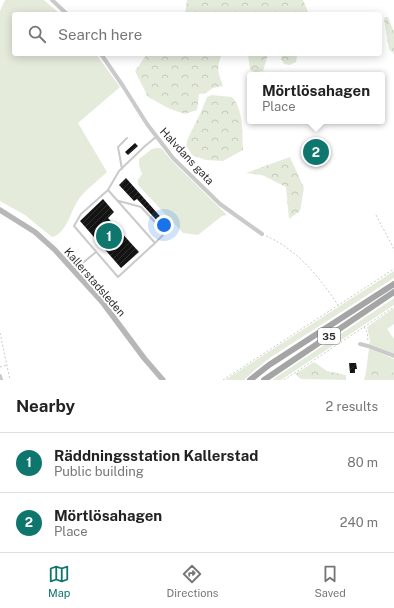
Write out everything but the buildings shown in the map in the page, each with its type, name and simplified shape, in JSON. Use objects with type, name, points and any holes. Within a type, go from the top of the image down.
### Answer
[{"type":"main road","name":"Kallerstadsleden","points":[[0,210],[35,232],[55,250],[103,303],[144,358],[163,380]]},
{"type":"main road","name":"35","points":[[250,380],[269,365],[394,284]]},
{"type":"main road","name":"35","points":[[264,380],[394,292]]},
{"type":"street","points":[[52,0],[65,12]]},
{"type":"street","name":"Halvdans gata","points":[[102,56],[156,137],[173,158],[220,204],[262,234]]},
{"type":"street","points":[[360,344],[394,356]]},
{"type":"street","points":[[0,376],[1,380]]},
{"type":"lane","points":[[118,200],[141,207],[165,233],[118,277],[74,226],[81,214],[108,190],[122,169],[156,137]]},
{"type":"lane","points":[[122,169],[118,147],[127,138]]},
{"type":"lane","points":[[108,190],[155,243]]},
{"type":"lane","points":[[74,270],[96,252]]},
{"type":"path","points":[[376,215],[394,249]]},
{"type":"path","points":[[262,234],[271,238],[292,252],[310,268],[324,284],[338,306]]},
{"type":"path","points":[[223,380],[394,269]]},
{"type":"path","points":[[284,380],[394,307]]},
{"type":"path","points":[[364,327],[368,338],[368,346]]},
{"type":"path","points":[[0,333],[10,380]]},
{"type":"path","points":[[0,367],[7,364]]},
{"type":"green space","points":[[5,0],[44,0],[58,12],[12,12],[12,56],[97,56],[120,87],[78,123],[107,172],[88,189],[76,203],[65,226],[57,235],[52,237],[25,215],[0,201],[0,11]]},
{"type":"green space","points":[[187,0],[303,0],[308,12],[185,12]]},
{"type":"green space","points":[[385,17],[388,17],[394,32],[394,54],[389,49],[384,19]]},
{"type":"green space","points":[[146,56],[221,56],[218,70],[223,86],[213,88],[206,93],[199,94],[197,110],[185,114],[170,109],[148,97],[135,71]]},
{"type":"green space","points":[[248,56],[267,56],[263,71],[255,72],[250,70]]},
{"type":"green space","points":[[282,56],[297,56],[296,62],[290,65],[284,64],[281,59]]},
{"type":"green space","points":[[212,95],[232,97],[239,108],[243,150],[223,161],[206,160],[192,155],[186,145],[207,97]]},
{"type":"green space","points":[[161,148],[172,161],[227,215],[222,216],[198,235],[183,233],[138,185],[138,180],[142,174],[139,159],[152,149]]},
{"type":"green space","points":[[290,157],[304,188],[300,211],[289,219],[286,187],[262,175],[246,173]]},
{"type":"green space","points":[[394,271],[394,278],[271,357],[244,380],[225,380]]},
{"type":"green space","points":[[394,298],[394,305],[281,380],[272,380]]},
{"type":"green space","points":[[394,308],[394,324],[387,329],[394,339],[394,355],[369,345],[370,341],[367,327]]},
{"type":"green space","points":[[369,348],[394,359],[394,373],[390,371],[366,372]]},
{"type":"green space","points":[[314,362],[327,371],[346,375],[346,380],[301,379],[295,374]]},
{"type":"green space","points":[[369,367],[382,368],[394,373],[394,380],[364,380]]},
{"type":"place","name":"Mörtlösahagen","points":[[316,152]]},
{"type":"place","name":"Räddningsstation Kallerstad","points":[[109,236]]}]
